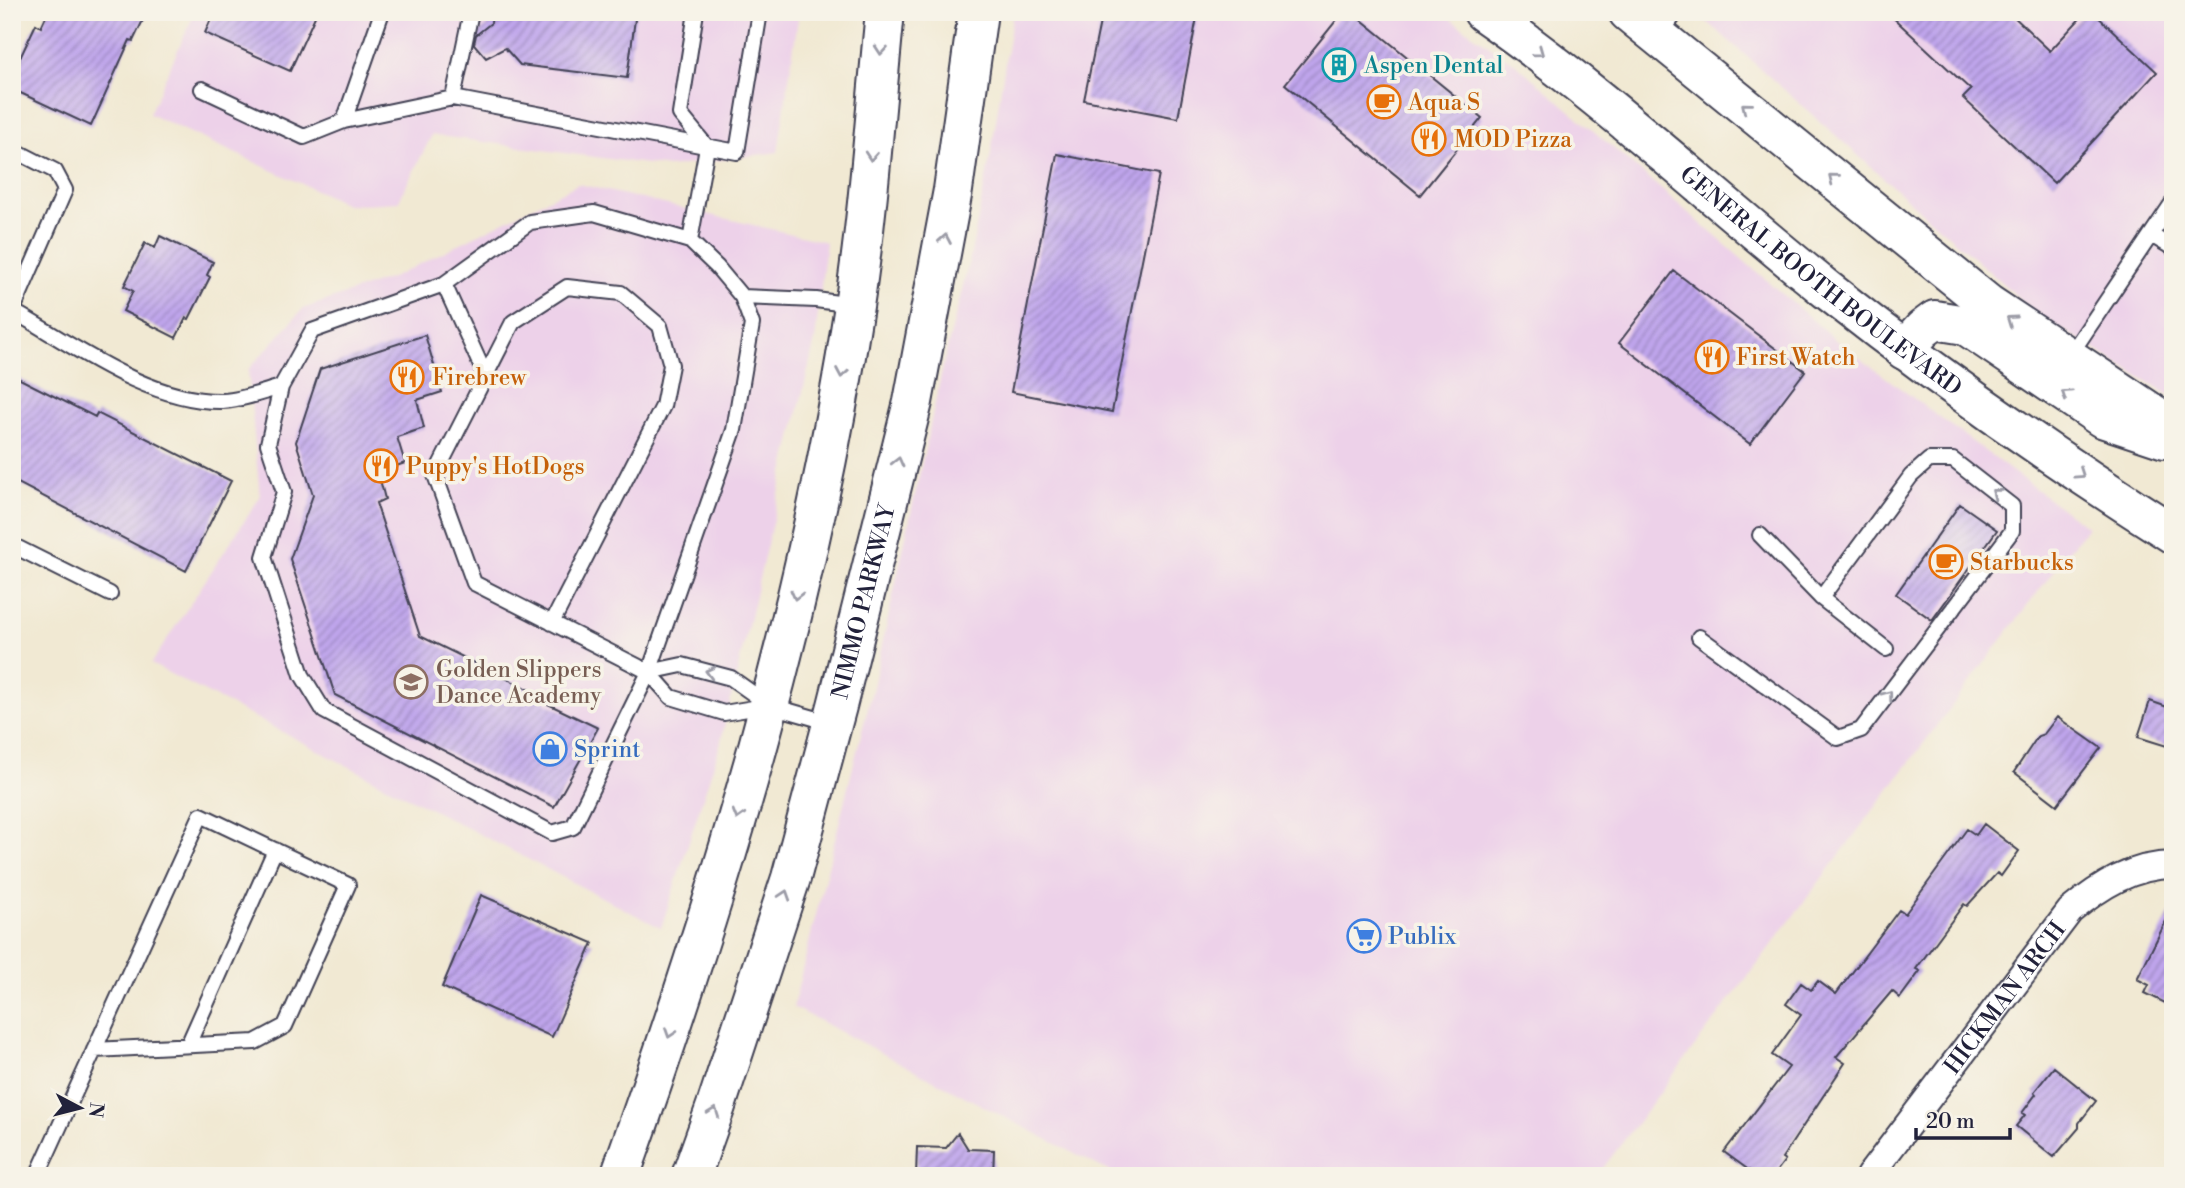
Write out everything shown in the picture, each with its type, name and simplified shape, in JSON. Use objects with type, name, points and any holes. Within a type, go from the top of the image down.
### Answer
[{"type":"main road","points":[[620,1176],[699,943],[769,705],[823,472],[855,306],[885,12]]},
{"type":"main road","name":"NIMMO PARKWAY","points":[[691,1176],[790,878],[916,389],[953,190],[978,12]]},
{"type":"main road","name":"GENERAL BOOTH BOULEVARD","points":[[1483,12],[1609,106],[1782,253],[1904,350],[2085,477],[2173,534]]},
{"type":"main road","points":[[1650,19],[1988,304],[2173,427]]},
{"type":"main road","points":[[1904,350],[1923,329],[1936,320],[1965,325],[2102,418],[2173,441]]},
{"type":"street","name":"HICKMAN ARCH","points":[[1869,1176],[2070,911],[2097,889],[2127,874],[2161,865],[2173,865]]},
{"type":"lane","points":[[344,121],[382,12]]},
{"type":"lane","points":[[453,98],[471,12]]},
{"type":"lane","points":[[690,241],[707,147],[680,114],[696,12]]},
{"type":"lane","points":[[202,89],[304,137],[344,121],[453,98],[737,152],[760,12]]},
{"type":"lane","points":[[12,149],[55,171],[65,190],[12,311],[135,381],[184,398],[225,401],[281,387]]},
{"type":"lane","points":[[2067,359],[2173,202]]},
{"type":"lane","points":[[594,213],[690,241],[742,297],[752,324],[734,430],[649,672],[573,827],[552,833],[324,711],[302,675],[264,557],[284,492],[268,444],[281,387],[312,331],[444,284],[530,222],[594,213]]},
{"type":"lane","points":[[2151,235],[2173,248]]},
{"type":"lane","points":[[444,284],[485,377]]},
{"type":"lane","points":[[552,623],[663,407],[671,365],[660,326],[621,293],[567,287],[513,322],[485,377],[436,475],[474,583],[552,623],[649,672],[671,697],[724,713],[769,705]]},
{"type":"lane","points":[[742,297],[816,300],[855,306]]},
{"type":"lane","points":[[1699,637],[1838,738],[1861,730],[2012,531],[2012,506],[1953,460],[1929,460],[1910,476],[1821,598]]},
{"type":"lane","points":[[1760,535],[1821,598],[1886,649]]},
{"type":"lane","points":[[12,545],[110,594]]},
{"type":"lane","points":[[649,672],[682,665],[731,678],[769,705],[832,723]]},
{"type":"lane","points":[[37,1176],[94,1050],[201,815],[348,885],[285,1026],[255,1042],[94,1050]]},
{"type":"lane","points":[[188,1045],[275,850]]},
{"type":"shaded area","points":[[195,12],[799,12],[778,152],[669,167],[432,135],[398,202],[348,205],[149,114]]},
{"type":"shaded area","points":[[1013,12],[1441,12],[1517,65],[1838,342],[2087,527],[1597,1176],[1118,1176],[793,1007],[873,687],[945,357],[970,258],[991,153]]},
{"type":"shaded area","points":[[1692,12],[2173,12],[2173,397],[2037,314],[1710,24]]},
{"type":"shaded area","points":[[578,184],[826,242],[815,340],[720,745],[661,928],[151,664],[260,497],[248,370],[303,309],[394,277]]},
{"type":"building","points":[[48,12],[147,12],[133,41],[130,40],[91,126],[12,89],[12,75],[36,24],[41,27]]},
{"type":"building","points":[[214,12],[317,12],[290,71],[205,33]]},
{"type":"building","points":[[492,12],[636,12],[627,78],[520,65],[505,48],[486,58],[474,44],[476,35],[491,23]]},
{"type":"building","points":[[1102,12],[1198,12],[1178,118],[1084,100]]},
{"type":"building","points":[[1343,12],[1352,12],[1482,118],[1420,195],[1285,84]]},
{"type":"building","points":[[1887,12],[2009,12],[2050,51],[2086,12],[2093,12],[2157,72],[2054,183],[1963,98],[1971,90]]},
{"type":"building","points":[[1057,154],[1159,174],[1112,412],[1011,392]]},
{"type":"building","points":[[160,236],[213,262],[207,275],[210,277],[189,319],[186,318],[176,338],[123,311],[133,291],[124,286],[145,243],[155,248]]},
{"type":"building","name":"First Watch","points":[[1674,271],[1805,371],[1750,444],[1619,343]]},
{"type":"building","points":[[425,335],[442,392],[417,400],[424,428],[397,437],[405,463],[378,472],[385,499],[376,503],[420,636],[546,698],[546,703],[598,728],[554,807],[335,695],[290,559],[313,495],[296,442],[320,369]]},
{"type":"building","points":[[12,375],[95,417],[97,413],[231,481],[186,571],[12,480]]},
{"type":"building","name":"Starbucks","points":[[1960,504],[1997,530],[1932,620],[1896,594]]},
{"type":"building","points":[[2150,701],[2173,709],[2173,748],[2138,737]]},
{"type":"building","points":[[2057,717],[2101,748],[2057,805],[2014,772],[2038,736],[2044,734]]},
{"type":"building","points":[[1984,824],[2019,851],[2001,876],[1997,873],[1967,906],[1964,904],[1916,969],[1920,971],[1900,998],[1892,991],[1836,1057],[1845,1063],[1782,1158],[1785,1160],[1773,1176],[1757,1176],[1724,1152],[1789,1067],[1772,1055],[1801,1015],[1786,1004],[1801,983],[1811,990],[1818,981],[1836,994],[1899,910],[1905,914],[1967,829],[1976,835]]},
{"type":"building","points":[[481,895],[593,943],[552,1037],[442,987]]},
{"type":"building","points":[[2173,907],[2173,1007],[2145,993],[2149,985],[2137,979]]},
{"type":"building","points":[[2054,1067],[2096,1101],[2079,1123],[2079,1128],[2054,1157],[2016,1126],[2025,1115],[2022,1113],[2036,1094],[2034,1092]]},
{"type":"building","points":[[958,1133],[968,1149],[994,1150],[993,1176],[916,1176],[917,1147],[946,1148]]},
{"type":"place","name":"Aspen Dental","points":[[1339,65]]},
{"type":"place","name":"Aqua S","points":[[1384,102]]},
{"type":"place","name":"MOD Pizza","points":[[1429,139]]},
{"type":"place","name":"First Watch","points":[[1712,357]]},
{"type":"place","name":"Firebrew","points":[[407,377]]},
{"type":"place","name":"Puppy's HotDogs","points":[[381,466]]},
{"type":"place","name":"Starbucks","points":[[1946,562]]},
{"type":"place","name":"Golden Slippers Dance Academy","points":[[411,682]]},
{"type":"place","name":"Sprint","points":[[550,749]]},
{"type":"place","name":"Publix","points":[[1364,936]]}]
